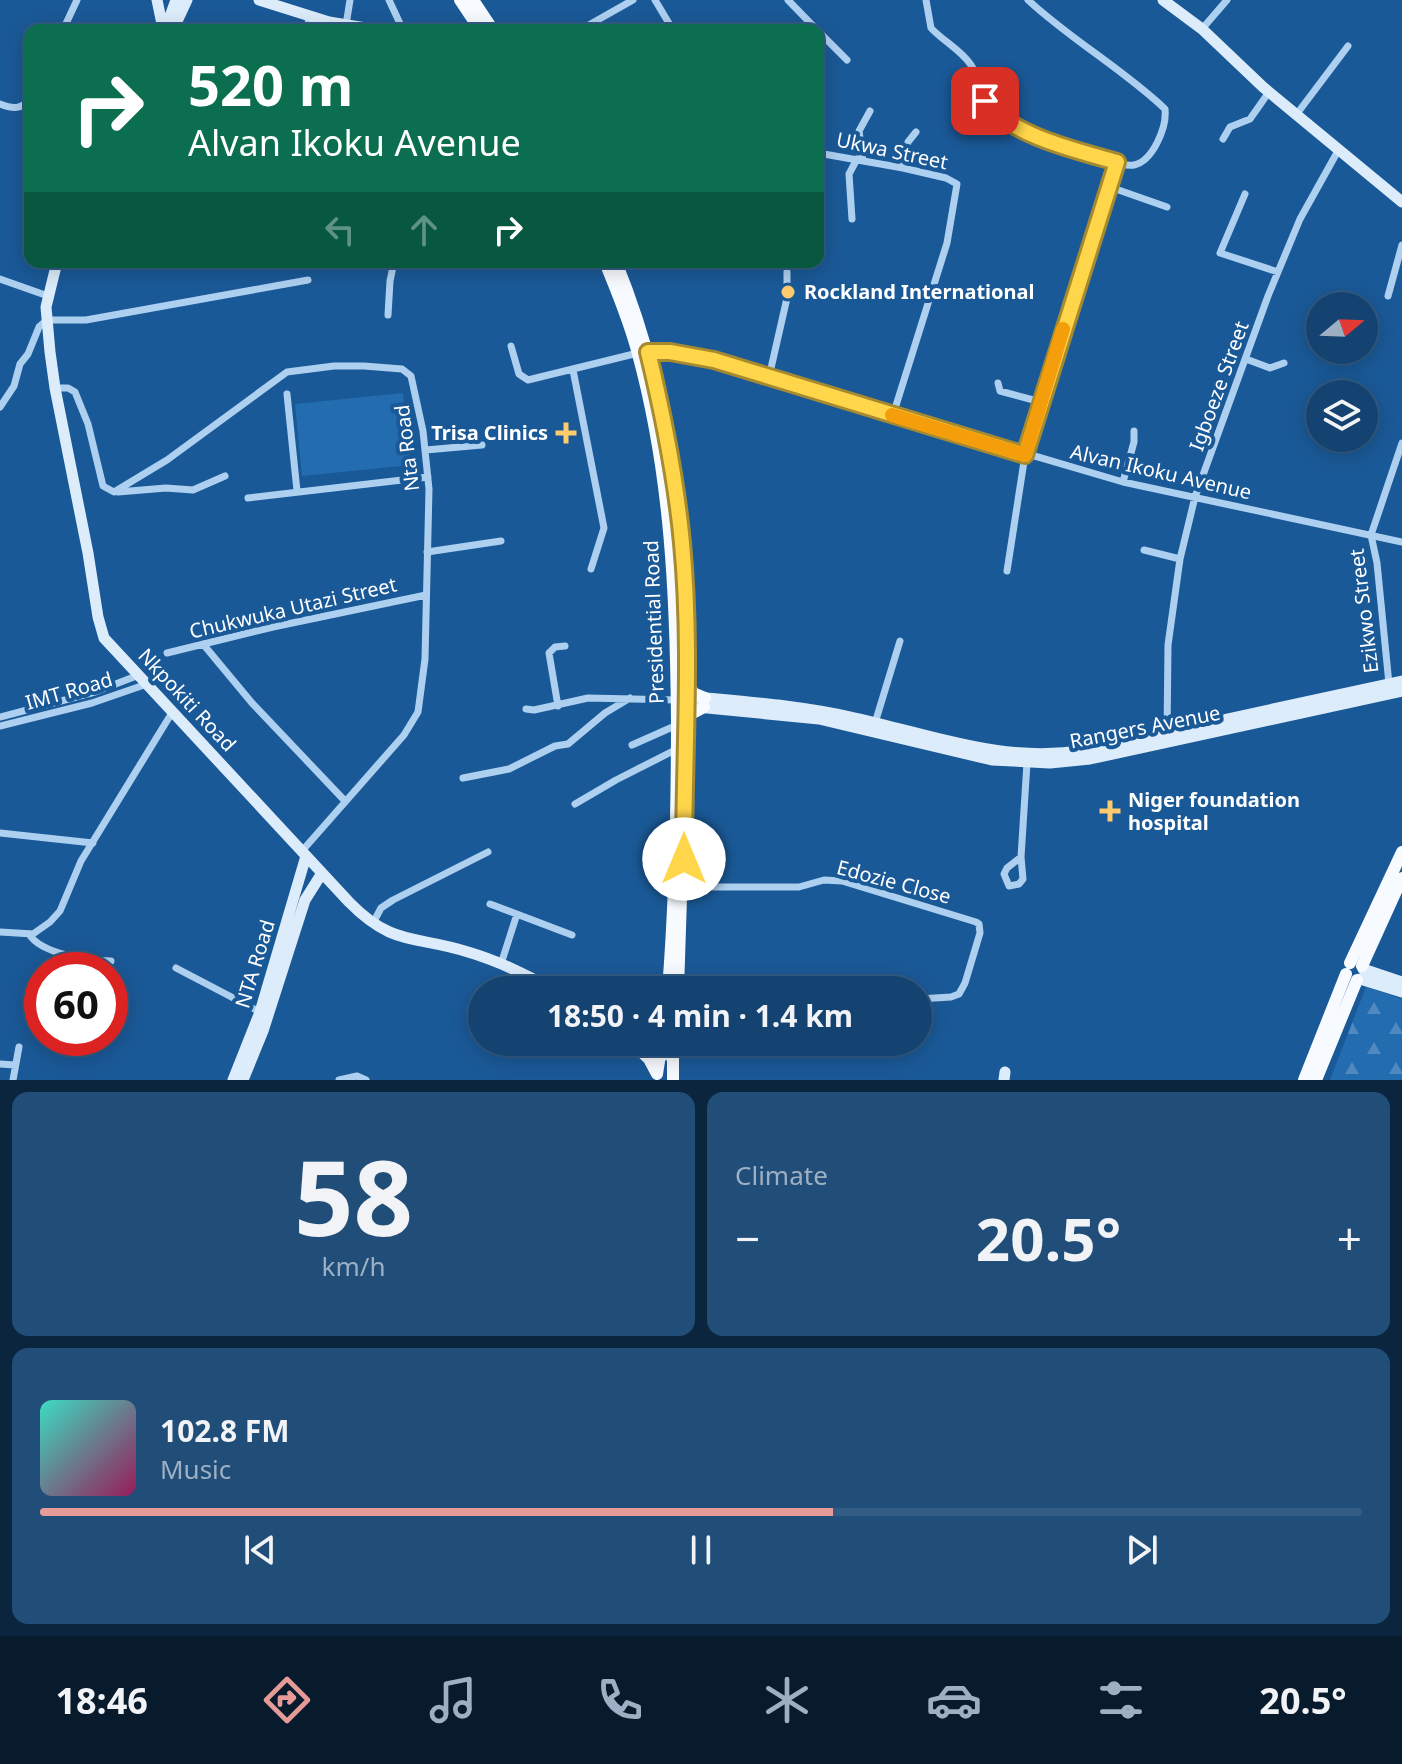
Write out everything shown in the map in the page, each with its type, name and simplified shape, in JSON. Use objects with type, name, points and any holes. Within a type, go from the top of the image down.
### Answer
[{"type":"main road","points":[[157,1],[177,7],[187,0]]},
{"type":"main road","points":[[259,0],[287,4],[325,24]]},
{"type":"main road","points":[[460,0],[482,24]]},
{"type":"main road","points":[[473,0],[484,24]]},
{"type":"main road","points":[[1163,0],[1202,29],[1269,92],[1402,202]]},
{"type":"main road","points":[[157,1],[163,24]]},
{"type":"main road","name":"Nkpokiti Road","points":[[55,268],[48,296],[47,320],[55,388],[86,538],[101,631],[114,650],[322,873],[373,923],[400,937],[466,951],[526,976]]},
{"type":"main road","name":"Presidential Road","points":[[608,268],[643,352],[669,511],[674,563],[681,701],[680,816],[669,976]]},
{"type":"main road","name":"Presidential Road","points":[[618,268],[670,457],[682,543],[688,681],[681,701]]},
{"type":"main road","points":[[688,681],[693,693],[704,702]]},
{"type":"main road","name":"Rangers Avenue","points":[[704,702],[819,719],[961,755],[1027,763],[1090,759],[1168,737],[1402,681]]},
{"type":"main road","name":"Rangers Avenue","points":[[704,702],[816,710],[984,750],[1033,755],[1068,753],[1168,737],[1402,691]]},
{"type":"main road","points":[[681,701],[704,702]]},
{"type":"main road","points":[[681,726],[704,702]]},
{"type":"main road","name":"Presidential Road","points":[[679,976],[683,887],[677,749],[681,726]]},
{"type":"main road","points":[[1316,1080],[1402,852]]},
{"type":"main road","name":"NTA Road","points":[[233,1080],[260,1012],[304,853]]},
{"type":"main road","name":"NTA Road","points":[[243,1080],[263,1031],[305,900],[322,873]]},
{"type":"main road","points":[[1304,1080],[1402,878]]},
{"type":"main road","points":[[1356,972],[1402,982]]},
{"type":"main road","points":[[1356,972],[1402,992]]},
{"type":"main road","points":[[647,1056],[656,1077]]},
{"type":"main road","points":[[656,1077],[663,1056]]},
{"type":"main road","points":[[666,1056],[673,1080]]},
{"type":"street","points":[[66,24],[77,0]]},
{"type":"street","points":[[346,24],[350,0]]},
{"type":"street","points":[[389,0],[400,24]]},
{"type":"street","points":[[655,0],[669,24]]},
{"type":"street","points":[[788,0],[810,24]]},
{"type":"street","points":[[926,0],[931,28],[970,63],[985,101],[995,112],[1021,128],[1056,143],[1117,162],[1132,165],[1147,157],[1159,134],[1165,109],[1128,77],[1057,27],[1028,0]]},
{"type":"street","points":[[1202,29],[1227,0]]},
{"type":"street","points":[[590,24],[629,1]]},
{"type":"street","points":[[308,24],[310,16]]},
{"type":"street","points":[[824,38],[847,60]]},
{"type":"street","points":[[1296,115],[1348,46]]},
{"type":"street","points":[[1223,139],[1230,127],[1250,119],[1269,92]]},
{"type":"street","points":[[0,104],[16,108],[24,105]]},
{"type":"street","points":[[852,219],[849,174],[860,160],[859,131],[870,111]]},
{"type":"street","points":[[903,168],[908,142],[916,132]]},
{"type":"street","name":"Igboeze Street","points":[[1168,737],[1168,645],[1180,559],[1195,497],[1278,272],[1300,219],[1339,149]]},
{"type":"street","name":"Ukwa Street","points":[[824,154],[903,168],[952,180],[957,184],[939,269],[893,415]]},
{"type":"street","points":[[1007,571],[1025,455],[1117,162]]},
{"type":"street","points":[[1110,187],[1167,207]]},
{"type":"street","points":[[1245,194],[1220,253],[1278,272]]},
{"type":"street","points":[[1388,296],[1402,245]]},
{"type":"street","points":[[388,315],[393,268]]},
{"type":"street","points":[[769,377],[787,298],[787,272]]},
{"type":"street","points":[[0,279],[48,296]]},
{"type":"street","points":[[0,407],[14,386],[20,364],[28,354],[39,327],[47,320],[86,320],[308,280]]},
{"type":"street","name":"Alvan Ikoku Avenue","points":[[511,346],[523,378],[534,380],[643,352],[695,356],[1123,482],[1402,542]]},
{"type":"street","points":[[1246,359],[1270,368],[1284,363]]},
{"type":"street","name":"Nta Road","points":[[114,492],[167,460],[287,372],[334,366],[389,368],[407,371],[411,376],[418,398],[428,477],[423,688],[418,712],[404,735],[304,853]]},
{"type":"street","points":[[573,370],[604,528],[591,569]]},
{"type":"street","points":[[998,383],[1000,391],[1041,402]]},
{"type":"street","points":[[55,388],[68,388],[75,392],[88,424],[105,490],[193,490],[225,476]]},
{"type":"street","points":[[287,394],[297,491]]},
{"type":"street","points":[[1123,482],[1134,431]]},
{"type":"street","name":"Ezikwo Street","points":[[1389,684],[1377,563],[1371,535],[1402,443]]},
{"type":"street","points":[[426,450],[482,445]]},
{"type":"street","points":[[248,498],[428,477]]},
{"type":"street","points":[[427,552],[501,541]]},
{"type":"street","points":[[1144,550],[1180,559]]},
{"type":"street","name":"Chukwuka Utazi Street","points":[[167,653],[426,595]]},
{"type":"street","points":[[875,723],[900,641]]},
{"type":"street","points":[[203,644],[252,703],[345,801]]},
{"type":"street","points":[[558,706],[549,653],[555,647],[565,646]]},
{"type":"street","name":"IMT Road","points":[[0,717],[143,679]]},
{"type":"street","name":"IMT Road","points":[[0,726],[92,703],[143,679]]},
{"type":"street","points":[[530,710],[588,698],[681,701]]},
{"type":"street","points":[[463,778],[509,769],[555,746],[568,744],[605,713],[630,698]]},
{"type":"street","points":[[0,932],[37,932],[60,911],[71,879],[173,711]]},
{"type":"street","points":[[632,745],[681,726]]},
{"type":"street","points":[[575,804],[677,749]]},
{"type":"street","points":[[1021,857],[1027,763]]},
{"type":"street","points":[[0,833],[93,843]]},
{"type":"street","points":[[373,923],[381,908],[393,900],[488,852]]},
{"type":"street","name":"Edozie Close","points":[[683,887],[799,887],[824,880],[842,881],[972,920],[979,924],[980,933],[963,989],[951,997],[932,998]]},
{"type":"street","points":[[490,904],[572,935]]},
{"type":"street","points":[[501,964],[517,914]]},
{"type":"street","points":[[29,934],[33,941],[60,952]]},
{"type":"street","points":[[176,968],[260,1012]]},
{"type":"street","points":[[13,1080],[19,1047]]},
{"type":"street","points":[[0,1064],[15,1065]]},
{"type":"street","points":[[339,1080],[357,1076],[366,1080]]},
{"type":"green space","points":[[403,393],[411,465],[302,476],[295,404]]},
{"type":"green space","points":[[1366,987],[1402,999],[1402,1080],[1330,1080]]},
{"type":"slow traffic","points":[[892,415],[1025,455],[1063,329]]},
{"type":"place","name":"Rockland International","points":[[788,292]]},
{"type":"place","name":"Trisa Clinics","points":[[566,433]]},
{"type":"place","name":"Niger foundation hospital","points":[[1110,811]]},
{"type":"route","points":[[684,859],[688,681],[682,543],[670,457],[648,352],[670,352],[714,360],[1025,455],[1117,162],[1056,143],[1021,128],[1005,120],[985,101]]}]
